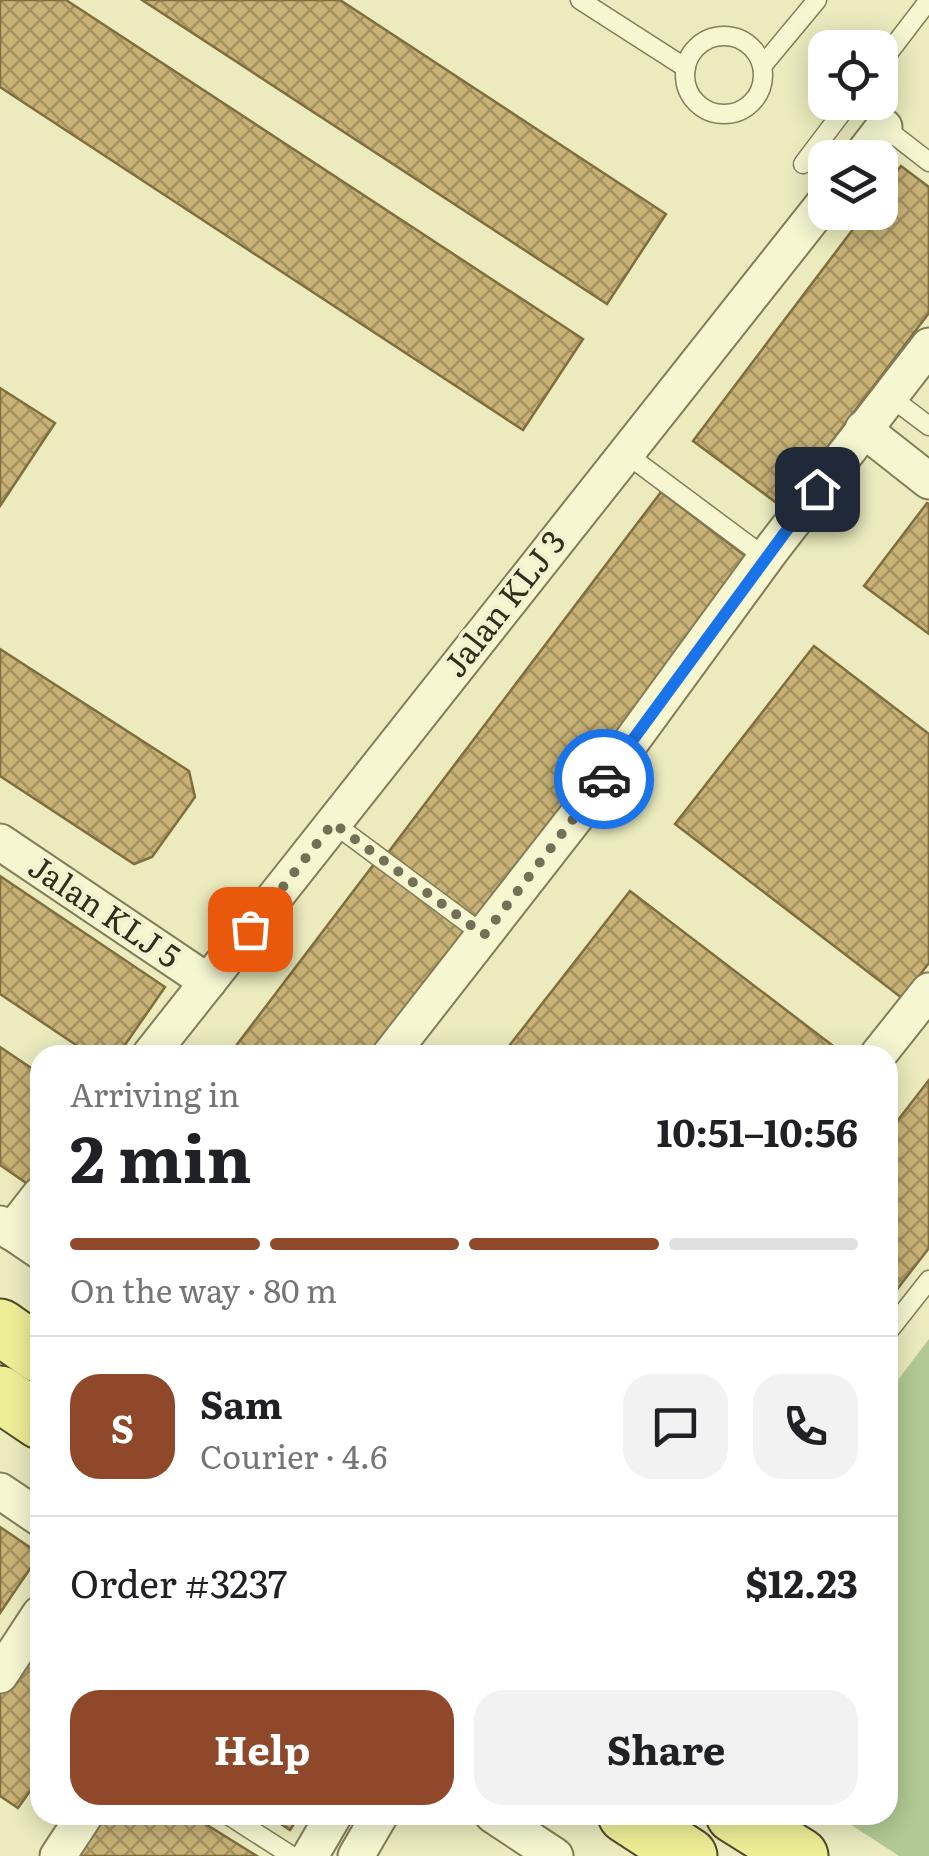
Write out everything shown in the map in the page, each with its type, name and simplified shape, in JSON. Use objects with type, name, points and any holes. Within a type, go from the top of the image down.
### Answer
[{"type":"main road","points":[[0,1327],[30,1348]]},
{"type":"main road","points":[[0,1394],[30,1414]]},
{"type":"main road","points":[[641,1825],[688,1856]]},
{"type":"main road","points":[[750,1825],[800,1856]]},
{"type":"street","points":[[874,140],[884,127]]},
{"type":"street","name":"Jalan KLJ 3","points":[[158,1045],[808,223]]},
{"type":"street","points":[[398,1045],[582,809],[766,558],[929,346]]},
{"type":"street","points":[[863,429],[929,481]]},
{"type":"street","name":"Jalan KLJ 5","points":[[0,842],[208,982]]},
{"type":"street","points":[[886,1045],[929,992]]},
{"type":"street","points":[[17,1236],[30,1213]]},
{"type":"street","points":[[0,1491],[30,1511]]},
{"type":"street","points":[[2,1669],[30,1628]]},
{"type":"street","points":[[58,1856],[78,1825]]},
{"type":"street","points":[[310,1856],[328,1825]]},
{"type":"street","points":[[356,1856],[374,1825]]},
{"type":"street","points":[[508,1825],[556,1856]]},
{"type":"lane","points":[[580,0],[686,68]]},
{"type":"lane","points":[[762,66],[748,44],[723,36],[698,46],[686,68],[686,81],[697,102],[720,114],[744,108],[760,90],[762,66],[817,0]]},
{"type":"lane","points":[[898,40],[929,0]]},
{"type":"lane","points":[[803,164],[836,120]]},
{"type":"lane","points":[[884,127],[929,162]]},
{"type":"lane","points":[[889,396],[929,426]]},
{"type":"lane","points":[[625,453],[766,558]]},
{"type":"lane","points":[[333,823],[484,935]]},
{"type":"lane","points":[[898,1319],[929,1280]]},
{"type":"lane","points":[[244,1825],[292,1856]]},
{"type":"green space","points":[[929,1339],[929,1856],[899,1856],[851,1825],[898,1825],[898,1380]]},
{"type":"building","points":[[0,0],[66,0],[583,339],[523,430],[0,87]]},
{"type":"building","points":[[142,0],[340,0],[666,214],[607,304]]},
{"type":"building","points":[[901,166],[929,187],[929,313],[782,507],[693,441],[852,230],[898,230]]},
{"type":"building","points":[[0,388],[55,423],[0,506]]},
{"type":"building","points":[[661,492],[756,564],[482,925],[387,854]]},
{"type":"building","points":[[929,504],[929,634],[864,586]]},
{"type":"building","points":[[814,646],[929,734],[929,963],[902,998],[675,824]]},
{"type":"building","points":[[0,649],[189,771],[195,797],[152,857],[134,864],[0,776]]},
{"type":"building","points":[[377,860],[472,931],[386,1045],[237,1045]]},
{"type":"building","points":[[0,876],[165,987],[125,1045],[76,1045],[0,994]]},
{"type":"building","points":[[630,891],[832,1045],[510,1045]]},
{"type":"building","points":[[0,1047],[30,1067],[30,1186],[0,1165]]},
{"type":"building","points":[[929,1080],[929,1248],[898,1288],[898,1120]]},
{"type":"building","points":[[0,1527],[30,1547],[30,1569],[0,1613]]},
{"type":"building","points":[[30,1649],[30,1791],[18,1808],[0,1796],[0,1693]]},
{"type":"building","points":[[94,1825],[207,1825],[257,1856],[83,1856],[76,1852]]},
{"type":"way so far","points":[[250,929],[333,823],[484,935],[604,779]]},
{"type":"route","points":[[604,779],[817,489]]}]
